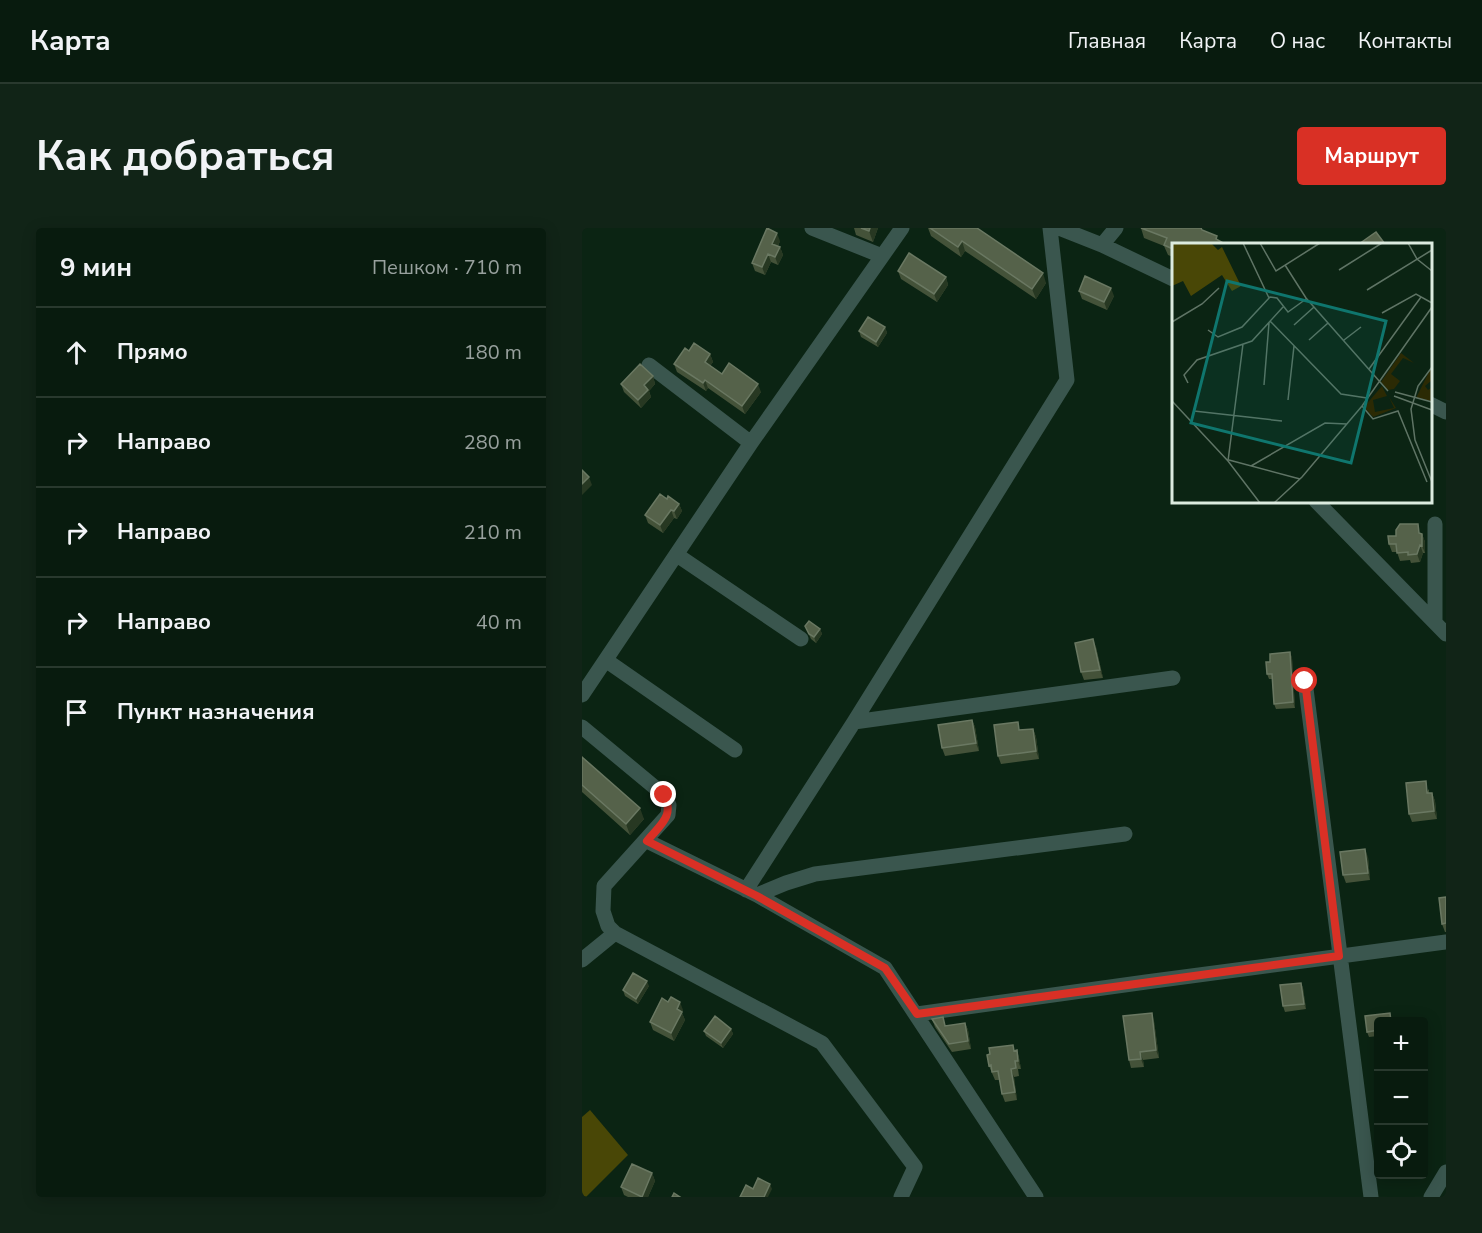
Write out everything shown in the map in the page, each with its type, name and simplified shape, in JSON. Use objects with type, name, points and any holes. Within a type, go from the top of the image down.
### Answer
[{"type":"street","points":[[812,228],[882,256]]},
{"type":"street","points":[[582,695],[752,443],[903,228]]},
{"type":"street","points":[[751,892],[1067,380],[1050,228]]},
{"type":"street","points":[[1059,228],[1102,245],[1172,279]]},
{"type":"street","points":[[1102,245],[1116,228]]},
{"type":"street","points":[[650,365],[752,443]]},
{"type":"street","points":[[1431,404],[1446,412]]},
{"type":"street","points":[[1317,502],[1441,628]]},
{"type":"street","points":[[1436,524],[1441,628]]},
{"type":"street","points":[[677,555],[801,639]]},
{"type":"street","points":[[607,661],[735,750]]},
{"type":"street","points":[[854,722],[1173,678]]},
{"type":"street","points":[[1305,681],[1371,1197]]},
{"type":"street","points":[[582,727],[664,795],[669,805],[668,815],[647,841],[604,886],[603,911],[608,926],[615,933],[822,1043],[915,1167],[901,1197]]},
{"type":"street","points":[[751,892],[815,874],[1125,834]]},
{"type":"street","points":[[647,841],[751,892],[885,968],[1036,1197]]},
{"type":"street","points":[[582,960],[615,933]]},
{"type":"street","points":[[917,1014],[1446,942]]},
{"type":"street","points":[[1431,1197],[1446,1172]]},
{"type":"shaded area","points":[[590,1110],[628,1155],[586,1197],[582,1197],[582,1117]]},
{"type":"building","points":[[767,228],[777,233],[772,244],[780,247],[775,257],[768,254],[762,267],[752,263]]},
{"type":"building","points":[[930,228],[977,228],[1043,273],[1032,289],[962,241],[958,247]]},
{"type":"building","points":[[1141,228],[1201,228],[1217,236],[1216,239],[1223,243],[1172,243],[1172,249],[1164,245],[1167,238]]},
{"type":"building","points":[[1376,232],[1384,243],[1360,243]]},
{"type":"building","points":[[909,253],[946,277],[934,294],[898,271]]},
{"type":"building","points":[[1085,276],[1111,288],[1104,302],[1079,291]]},
{"type":"building","points":[[868,317],[885,327],[876,342],[859,331]]},
{"type":"building","points":[[694,343],[710,354],[705,362],[722,374],[729,363],[758,384],[742,406],[705,380],[703,383],[674,364],[685,348],[689,351]]},
{"type":"building","points":[[640,364],[653,376],[644,385],[648,390],[638,400],[621,384]]},
{"type":"building","points":[[582,470],[589,477],[582,484]]},
{"type":"building","points":[[660,494],[667,499],[668,496],[679,504],[674,511],[671,510],[660,525],[645,515]]},
{"type":"building","points":[[1400,524],[1418,524],[1419,533],[1422,534],[1422,546],[1420,545],[1417,554],[1397,553],[1396,544],[1389,544],[1388,536],[1396,536],[1396,530]]},
{"type":"building","points":[[809,621],[820,629],[814,637],[809,634],[805,626]]},
{"type":"building","points":[[1093,639],[1100,670],[1081,672],[1075,643]]},
{"type":"building","points":[[1290,652],[1293,702],[1274,704],[1272,674],[1267,674],[1266,662],[1270,662],[1270,654]]},
{"type":"building","points":[[972,720],[976,743],[942,748],[938,725]]},
{"type":"building","points":[[1018,722],[1019,730],[1033,729],[1036,751],[998,756],[994,725]]},
{"type":"building","points":[[582,757],[640,808],[626,824],[582,785]]},
{"type":"building","points":[[1426,781],[1427,793],[1432,793],[1434,811],[1409,814],[1406,783]]},
{"type":"building","points":[[1365,849],[1368,873],[1343,875],[1340,852]]},
{"type":"building","points":[[1446,897],[1446,923],[1442,924],[1439,898]]},
{"type":"building","points":[[633,973],[647,981],[636,999],[623,990]]},
{"type":"building","points":[[1301,983],[1304,1004],[1283,1006],[1280,985]]},
{"type":"building","points":[[671,997],[680,1002],[677,1009],[682,1012],[671,1033],[650,1022],[662,998],[668,1002]]},
{"type":"building","points":[[1152,1013],[1156,1050],[1140,1052],[1141,1059],[1129,1060],[1123,1016]]},
{"type":"building","points":[[1390,1013],[1390,1017],[1374,1017],[1374,1031],[1367,1032],[1365,1016]]},
{"type":"building","points":[[715,1016],[731,1029],[721,1043],[704,1031]]},
{"type":"building","points":[[943,1017],[945,1026],[965,1023],[968,1041],[949,1044],[932,1019]]},
{"type":"building","points":[[1013,1045],[1014,1051],[1017,1050],[1018,1061],[1015,1061],[1016,1068],[1011,1069],[1015,1092],[1002,1094],[998,1071],[992,1072],[987,1055],[990,1054],[989,1048]]},
{"type":"building","points":[[632,1164],[652,1173],[642,1197],[621,1187]]},
{"type":"building","points":[[758,1178],[770,1184],[764,1197],[740,1197],[746,1185],[753,1189]]},
{"type":"route","points":[[664,795],[669,805],[668,815],[647,841],[757,896],[885,968],[917,1014],[1339,956],[1305,681]]}]
